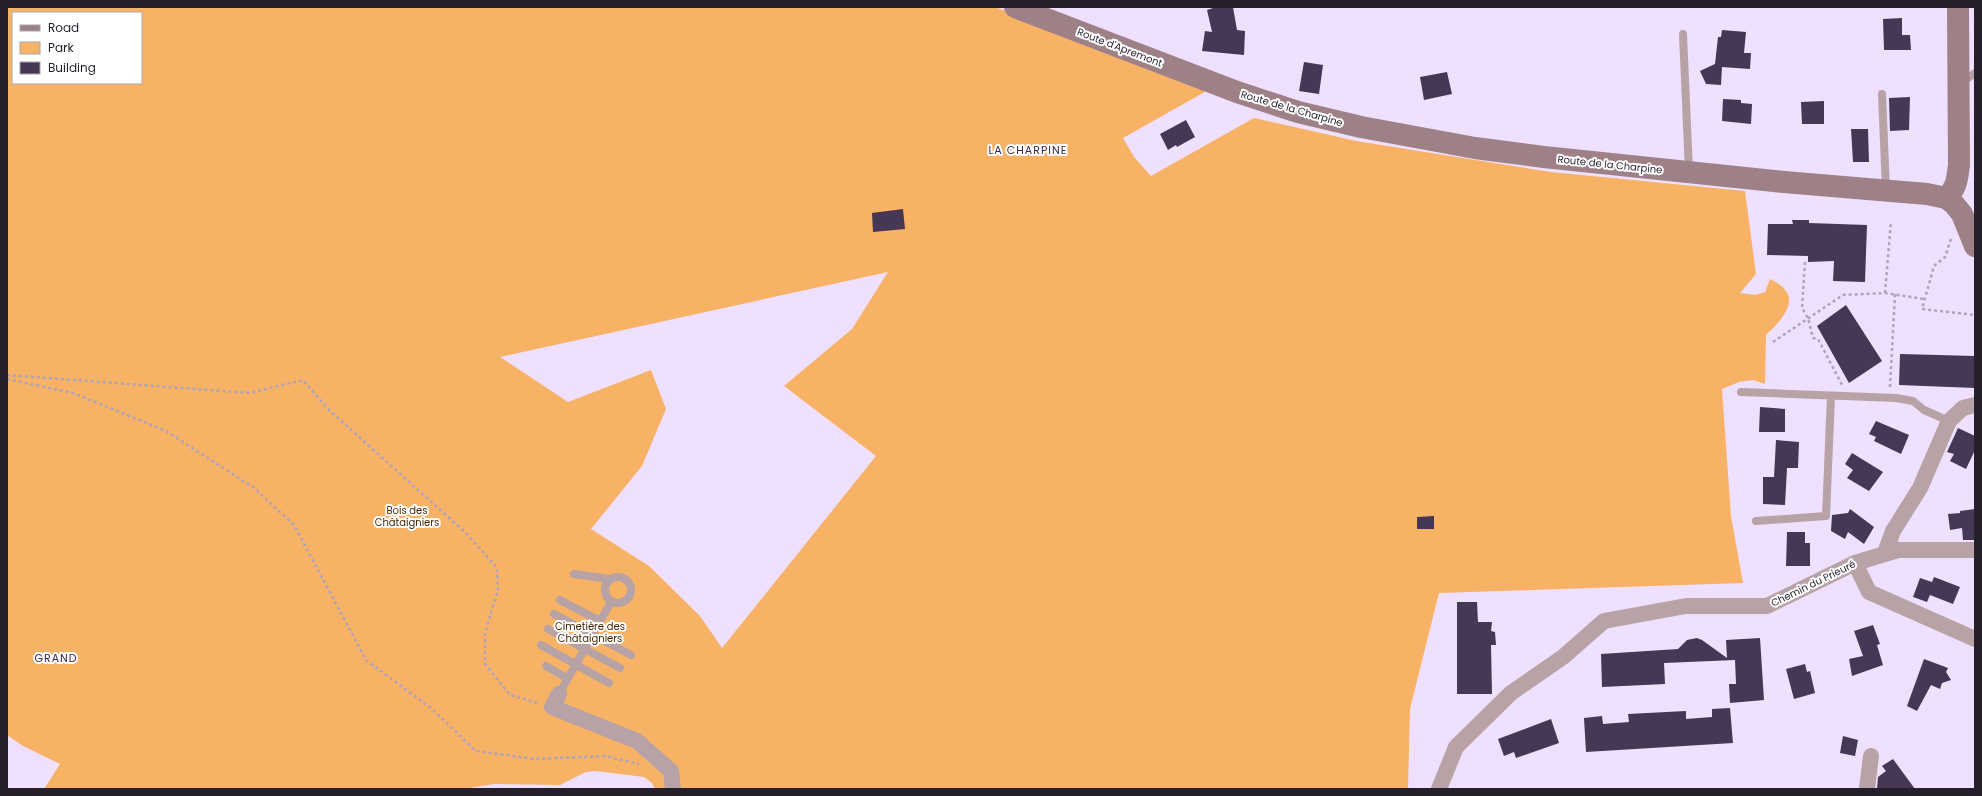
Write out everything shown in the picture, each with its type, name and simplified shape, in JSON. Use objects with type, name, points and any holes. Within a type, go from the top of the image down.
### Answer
[{"type":"main road","name":"Route d'Apremont","points":[[1015,7],[1224,87]]},
{"type":"main road","points":[[1958,7],[1967,79],[1957,184],[1953,192],[1946,198],[1962,214],[1972,238]]},
{"type":"main road","name":"Route de la Charpine","points":[[1224,87],[1298,112],[1390,133],[1513,153],[1689,173],[1927,194],[1946,198]]},
{"type":"street","points":[[1885,553],[1893,531],[1920,488],[1949,421],[1962,408],[1975,405]]},
{"type":"street","name":"Chemin du Prieuré","points":[[1439,789],[1456,747],[1511,693],[1563,657],[1604,621],[1686,606],[1767,606],[1855,563],[1885,553],[1898,550],[1975,550]]},
{"type":"street","points":[[1855,563],[1869,592],[1975,639]]},
{"type":"street","points":[[556,701],[637,741],[671,771],[673,789]]},
{"type":"street","points":[[1867,789],[1871,756]]},
{"type":"lane","points":[[1683,34],[1689,173]]},
{"type":"lane","points":[[1882,94],[1886,191]]},
{"type":"lane","points":[[1742,392],[1889,397],[1912,401],[1924,410],[1949,421]]},
{"type":"lane","points":[[1756,521],[1826,516],[1831,396]]},
{"type":"lane","points":[[574,574],[609,579],[619,576],[624,578],[631,586],[631,591],[626,600],[622,603],[612,602],[605,594],[606,583],[609,579]]},
{"type":"lane","points":[[560,600],[600,621]]},
{"type":"lane","points":[[556,701],[567,678],[612,602]]},
{"type":"lane","points":[[554,614],[631,654]]},
{"type":"lane","points":[[548,629],[620,668]]},
{"type":"lane","points":[[541,645],[609,683]]},
{"type":"lane","points":[[546,666],[567,678]]},
{"type":"path","points":[[1885,292],[1891,221]]},
{"type":"path","points":[[1972,238],[1953,235],[1945,257],[1934,266],[1922,309],[1975,315]]},
{"type":"path","points":[[1805,262],[1802,308],[1808,318],[1813,338],[1818,339],[1847,396]]},
{"type":"path","points":[[1773,342],[1843,294],[1885,292],[1924,299]]},
{"type":"path","points":[[1889,397],[1895,294]]},
{"type":"path","points":[[7,375],[249,393],[303,380],[329,410],[466,533],[498,568],[498,590],[485,633],[485,664],[510,695],[556,701]]},
{"type":"path","points":[[7,379],[74,392],[166,431],[254,488],[294,526],[366,660],[432,709],[476,751],[535,759],[605,756],[642,765]]},
{"type":"green space","points":[[7,7],[995,7],[1210,89],[1123,138],[1134,157],[1151,176],[1254,118],[1356,141],[1551,172],[1745,191],[1756,274],[1740,293],[1755,295],[1765,292],[1770,279],[1780,285],[1787,292],[1789,299],[1785,313],[1766,335],[1765,384],[1753,380],[1739,382],[1722,389],[1731,516],[1743,583],[1439,593],[1410,709],[1408,789],[655,789],[652,783],[644,777],[595,771],[586,772],[560,785],[494,784],[464,789],[44,789],[60,764],[23,746],[7,735]],"holes":[[[888,272],[852,329],[784,386],[876,456],[722,648],[700,616],[649,566],[591,529],[642,466],[666,409],[651,370],[568,402],[500,357]]]},
{"type":"building","points":[[1216,7],[1233,7],[1237,30],[1245,31],[1244,55],[1202,51],[1205,31],[1212,32],[1207,10]]},
{"type":"building","points":[[1902,18],[1902,35],[1910,35],[1911,50],[1884,50],[1883,19]]},
{"type":"building","points":[[1722,30],[1746,32],[1744,53],[1751,53],[1750,69],[1722,67],[1721,85],[1706,84],[1700,71],[1715,64],[1718,37],[1721,37]]},
{"type":"building","points":[[1304,62],[1323,65],[1319,94],[1299,91]]},
{"type":"building","points":[[1447,72],[1452,94],[1424,100],[1420,77]]},
{"type":"building","points":[[1910,97],[1909,130],[1890,131],[1889,98]]},
{"type":"building","points":[[1723,99],[1741,100],[1741,103],[1752,104],[1751,124],[1722,121]]},
{"type":"building","points":[[1824,101],[1824,124],[1802,124],[1801,102]]},
{"type":"building","points":[[1186,120],[1195,137],[1177,147],[1176,145],[1168,150],[1160,134]]},
{"type":"building","points":[[1851,129],[1868,129],[1869,162],[1853,162]]},
{"type":"building","points":[[903,209],[905,229],[873,232],[872,213]]},
{"type":"building","points":[[1792,220],[1809,220],[1809,223],[1867,225],[1865,282],[1833,281],[1834,261],[1808,262],[1808,256],[1767,255],[1768,224],[1793,224]]},
{"type":"building","points":[[1846,305],[1882,361],[1849,383],[1817,326]]},
{"type":"building","points":[[1900,354],[1975,356],[1975,388],[1899,385]]},
{"type":"building","points":[[1760,407],[1785,409],[1785,432],[1759,432]]},
{"type":"building","points":[[1876,421],[1909,435],[1901,454],[1874,441],[1876,437],[1869,434]]},
{"type":"building","points":[[1958,428],[1975,436],[1975,450],[1966,469],[1950,461],[1954,454],[1947,452]]},
{"type":"building","points":[[1776,440],[1799,442],[1798,468],[1787,468],[1785,505],[1763,504],[1763,477],[1774,477]]},
{"type":"building","points":[[1852,453],[1883,472],[1869,491],[1847,478],[1853,470],[1845,464]]},
{"type":"building","points":[[1850,509],[1874,527],[1864,544],[1848,532],[1845,539],[1831,531],[1832,515],[1848,513]]},
{"type":"building","points":[[1975,509],[1975,540],[1963,540],[1962,528],[1950,530],[1948,514],[1960,513],[1960,511]]},
{"type":"building","points":[[1434,516],[1434,529],[1417,529],[1417,517]]},
{"type":"building","points":[[1787,532],[1805,532],[1805,543],[1810,543],[1810,566],[1786,566]]},
{"type":"building","points":[[1934,577],[1960,587],[1953,604],[1930,595],[1927,602],[1913,597],[1920,578],[1932,582]]},
{"type":"building","points":[[1457,602],[1477,602],[1478,622],[1492,622],[1491,631],[1495,632],[1496,645],[1491,645],[1492,694],[1457,694]]},
{"type":"building","points":[[1873,625],[1880,644],[1877,645],[1883,665],[1852,676],[1849,659],[1863,656],[1854,631]]},
{"type":"building","points":[[1697,638],[1727,658],[1726,640],[1760,638],[1764,700],[1730,703],[1729,684],[1736,684],[1735,660],[1664,663],[1665,684],[1602,687],[1601,654],[1678,649],[1687,640]]},
{"type":"building","points":[[1924,659],[1948,668],[1946,672],[1951,680],[1942,683],[1940,689],[1931,685],[1917,711],[1907,706]]},
{"type":"building","points":[[1805,664],[1807,672],[1810,671],[1815,693],[1794,699],[1786,669]]},
{"type":"building","points":[[1730,708],[1733,743],[1586,752],[1584,718],[1602,716],[1603,724],[1629,722],[1628,714],[1686,711],[1686,719],[1712,717],[1712,709]]},
{"type":"building","points":[[1551,719],[1559,743],[1516,758],[1514,752],[1504,756],[1498,739]]},
{"type":"building","points":[[1843,736],[1858,740],[1855,756],[1840,753]]},
{"type":"building","points":[[1893,759],[1915,789],[1877,789],[1878,777],[1886,771],[1882,766]]},
{"type":"district","name":"LA CHARPINE","points":[[1028,150]]},
{"type":"district","name":"GRAND","points":[[56,658]]},
{"type":"park label","name":"Bois des Châtaigniers","points":[[407,516]]},
{"type":"park label","name":"Cimetière des Châtaigniers","points":[[590,632]]}]
